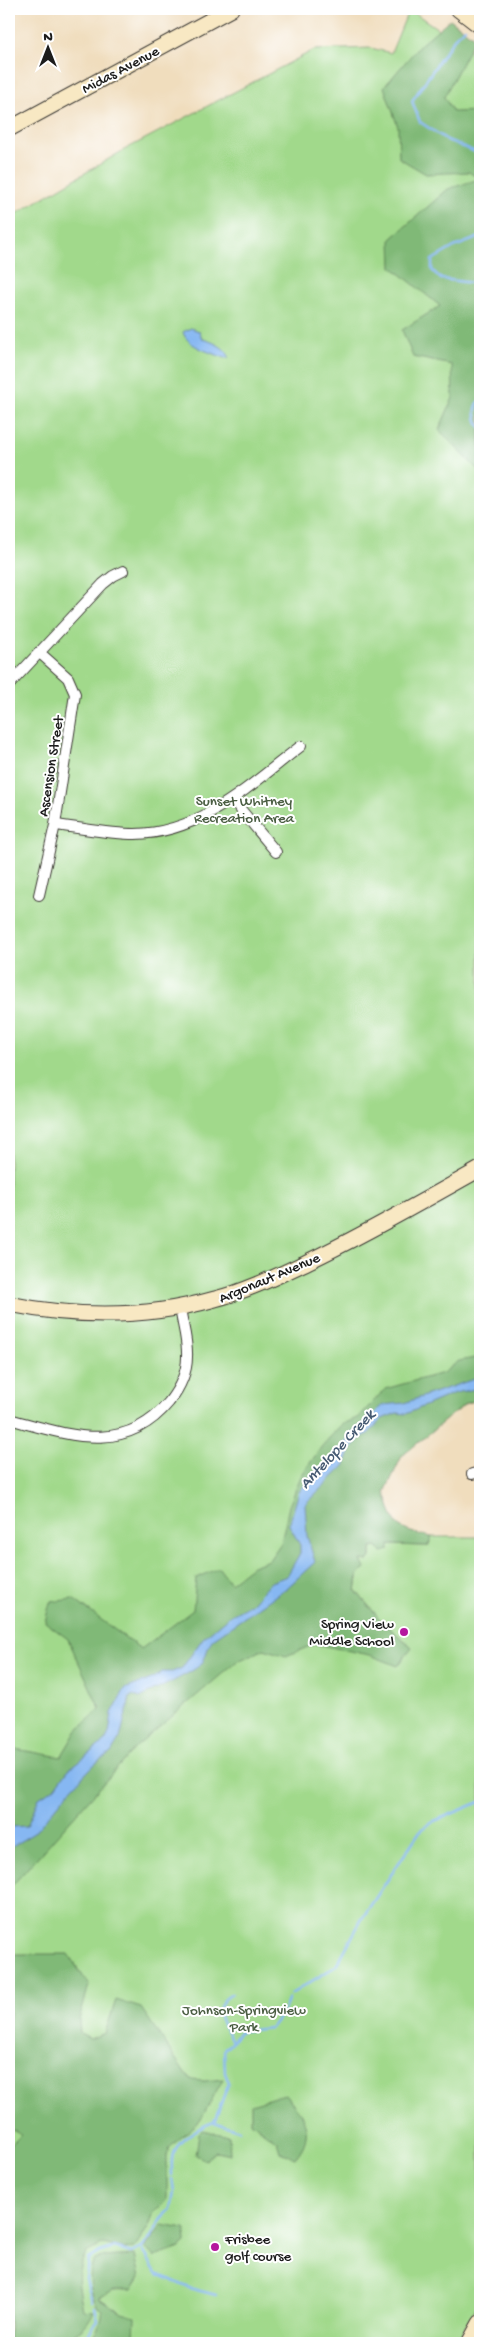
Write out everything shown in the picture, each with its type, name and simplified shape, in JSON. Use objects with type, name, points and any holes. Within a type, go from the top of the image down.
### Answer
[{"type":"street","name":"Midas Avenue","points":[[9,129],[231,9]]},
{"type":"street","points":[[458,9],[480,26]]},
{"type":"street","points":[[9,685],[103,584],[123,571]]},
{"type":"street","name":"Ascension Street","points":[[39,895],[55,825],[75,694],[68,678],[40,653]]},
{"type":"street","points":[[55,825],[116,834],[158,832],[199,820],[232,799],[301,746]]},
{"type":"street","points":[[232,799],[276,852]]},
{"type":"street","name":"Argonaut Avenue","points":[[9,1304],[52,1312],[103,1314],[180,1307],[215,1300],[272,1279],[350,1242],[480,1169]]},
{"type":"street","points":[[9,1418],[88,1438],[118,1435],[142,1425],[162,1410],[178,1390],[186,1369],[187,1345],[180,1307]]},
{"type":"street","points":[[469,2343],[480,2323]]},
{"type":"green space","name":"Sunset Whitney Recreation Area","points":[[409,9],[480,58],[480,1399],[465,1404],[415,1431],[284,1609],[412,1647],[383,1623],[356,1591],[361,1559],[369,1560],[371,1548],[389,1545],[428,1546],[432,1537],[480,1537],[480,2300],[456,2343],[9,2343],[9,218],[124,150],[314,50],[371,48],[391,53]]},
{"type":"green space","points":[[450,19],[475,38],[444,97],[453,112],[480,111],[480,472],[439,430],[453,398],[452,365],[413,357],[402,330],[440,306],[392,267],[391,239],[448,189],[479,179],[469,172],[426,174],[399,158],[398,127],[384,87],[421,44]]},
{"type":"green space","points":[[480,1357],[480,1399],[465,1404],[402,1456],[385,1492],[395,1520],[404,1529],[432,1537],[428,1546],[389,1545],[389,1550],[382,1552],[376,1547],[371,1548],[371,1557],[368,1561],[361,1560],[365,1569],[358,1575],[356,1591],[383,1623],[412,1647],[398,1666],[370,1655],[315,1644],[286,1656],[264,1649],[236,1662],[136,1747],[9,1889],[9,1748],[61,1757],[77,1730],[100,1709],[68,1639],[45,1622],[50,1602],[73,1599],[141,1649],[193,1610],[196,1578],[219,1568],[230,1583],[252,1566],[269,1560],[281,1543],[289,1506],[301,1476],[322,1446],[341,1425],[359,1417],[385,1389],[443,1373],[459,1361]]},
{"type":"green space","points":[[9,1954],[68,1954],[89,1985],[79,2020],[80,2034],[90,2039],[105,2033],[116,2000],[141,2008],[190,2080],[223,2079],[200,2121],[169,2148],[167,2156],[167,2201],[154,2212],[149,2226],[135,2248],[124,2249],[104,2244],[86,2253],[80,2268],[79,2287],[83,2310],[94,2311],[87,2323],[69,2338],[46,2343],[9,2343],[9,2147],[21,2135],[9,2128]]},
{"type":"green space","points":[[285,2094],[302,2116],[305,2124],[305,2140],[302,2149],[295,2158],[280,2152],[277,2141],[251,2122],[251,2104]]},
{"type":"green space","points":[[202,2130],[229,2136],[230,2154],[216,2151],[206,2160],[196,2155],[199,2133]]},
{"type":"green space","points":[[162,2225],[185,2229],[186,2243],[180,2248],[155,2257],[145,2248]]},
{"type":"green space","points":[[135,2255],[140,2277],[132,2290],[113,2290],[99,2298],[122,2313],[135,2317],[134,2337],[125,2343],[84,2343],[98,2329],[102,2315],[102,2310],[92,2294],[90,2279],[94,2260],[102,2257]]},
{"type":"water","points":[[191,328],[199,331],[202,339],[222,348],[229,357],[225,358],[195,346],[185,337],[183,332]]},
{"type":"water","points":[[480,1377],[480,1388],[455,1393],[406,1414],[397,1413],[382,1419],[368,1434],[360,1438],[352,1448],[344,1466],[305,1504],[307,1536],[315,1562],[288,1587],[213,1639],[204,1660],[198,1667],[140,1698],[133,1695],[130,1697],[120,1738],[111,1753],[95,1764],[34,1833],[9,1848],[9,1827],[27,1826],[39,1798],[56,1787],[68,1770],[105,1741],[109,1733],[112,1713],[125,1689],[154,1678],[162,1672],[172,1672],[182,1668],[203,1638],[228,1617],[251,1604],[271,1582],[287,1576],[300,1553],[300,1545],[289,1525],[299,1492],[315,1472],[332,1462],[356,1429],[369,1420],[382,1405],[404,1403]]},
{"type":"waterway","points":[[465,28],[456,36],[412,101],[420,122],[447,140],[480,154]]},
{"type":"waterway","points":[[480,237],[454,247],[432,260],[432,270],[441,279],[480,284]]},
{"type":"waterway","points":[[480,400],[476,407],[477,420],[480,427]]},
{"type":"waterway","points":[[291,1994],[336,1966],[363,1917],[420,1831],[432,1822],[480,1802]]},
{"type":"waterway","points":[[232,1994],[225,1999],[219,2010],[232,2041]]},
{"type":"waterway","points":[[172,2175],[172,2156],[180,2143],[196,2130],[214,2122],[229,2082],[225,2072],[224,2049],[242,2031],[271,2028],[283,2013],[289,1998]]},
{"type":"waterway","points":[[214,2122],[239,2130]]},
{"type":"waterway","points":[[92,2301],[86,2280],[88,2259],[100,2252],[114,2248],[132,2253],[142,2248],[162,2218],[171,2209],[174,2191],[172,2179]]},
{"type":"waterway","points":[[142,2248],[156,2273],[189,2288],[216,2295]]},
{"type":"waterway","points":[[80,2343],[98,2321],[95,2306]]},
{"type":"place","name":"Spring View Middle School","points":[[404,1632]]},
{"type":"place","name":"Frisbee golf course","points":[[215,2247]]},
{"type":"water label","name":"Antelope Creek","points":[[336,1448]]},
{"type":"park label","name":"Johnson-Springview Park","points":[[244,2018]]}]
